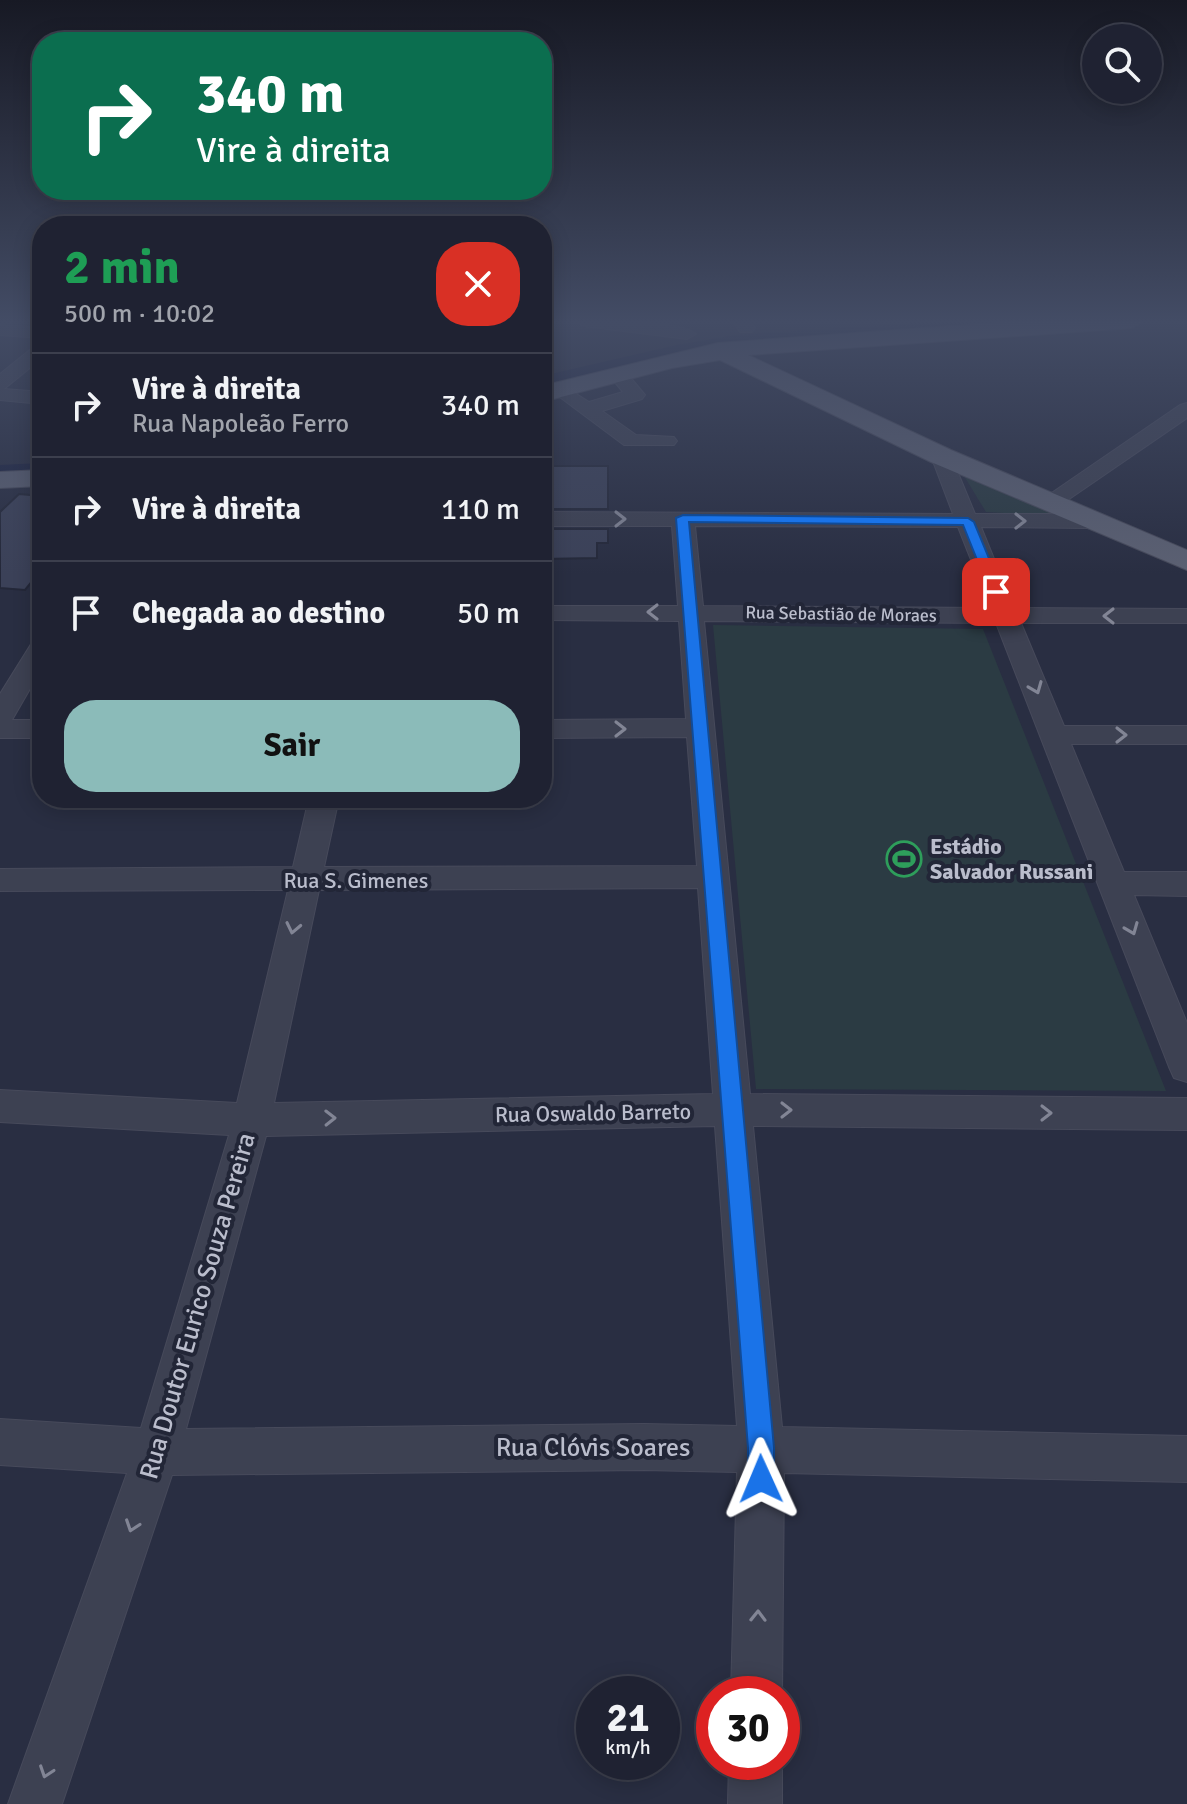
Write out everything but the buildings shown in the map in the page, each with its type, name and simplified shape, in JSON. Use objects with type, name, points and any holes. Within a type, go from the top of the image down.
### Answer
[{"type":"main road","points":[[843,405],[941,456],[1187,561]]},
{"type":"main road","points":[[0,457],[32,457]]},
{"type":"main road","points":[[0,480],[32,478]]},
{"type":"street","points":[[578,405],[631,441],[667,441]]},
{"type":"street","points":[[586,409],[599,405]]},
{"type":"street","points":[[1048,503],[1187,409]]},
{"type":"street","points":[[941,456],[1187,1067]]},
{"type":"street","points":[[683,518],[761,1448],[757,1676]]},
{"type":"street","points":[[552,519],[1089,521]]},
{"type":"street","name":"Rua Sebastião de Moraes","points":[[552,613],[1187,616]]},
{"type":"street","points":[[0,717],[32,663]]},
{"type":"street","points":[[552,729],[700,728]]},
{"type":"street","points":[[0,729],[32,729]]},
{"type":"street","points":[[1055,735],[1187,735]]},
{"type":"street","name":"Rua Doutor Eurico Souza Pereira","points":[[35,1804],[157,1452],[252,1120],[322,808]]},
{"type":"street","name":"Rua S. Gimenes","points":[[0,880],[713,877]]},
{"type":"street","points":[[1114,883],[1187,884]]},
{"type":"street","name":"Rua Oswaldo Barreto","points":[[0,1106],[252,1120],[733,1110],[1187,1114]]},
{"type":"street","name":"Rua Clóvis Soares","points":[[0,1442],[157,1452],[761,1448],[1187,1459]]},
{"type":"street","points":[[755,1804],[756,1780]]},
{"type":"shaded area","points":[[961,471],[1064,516],[986,512]]},
{"type":"shaded area","name":"Estádio Salvador Russani","points":[[713,625],[983,629],[1166,1091],[756,1089]]},
{"type":"waterway","points":[[0,470],[32,468]]},
{"type":"place","name":"Estádio Salvador Russani","points":[[904,859]]},
{"type":"route","points":[[761,1479],[761,1448],[683,518],[968,522],[996,592]]}]
